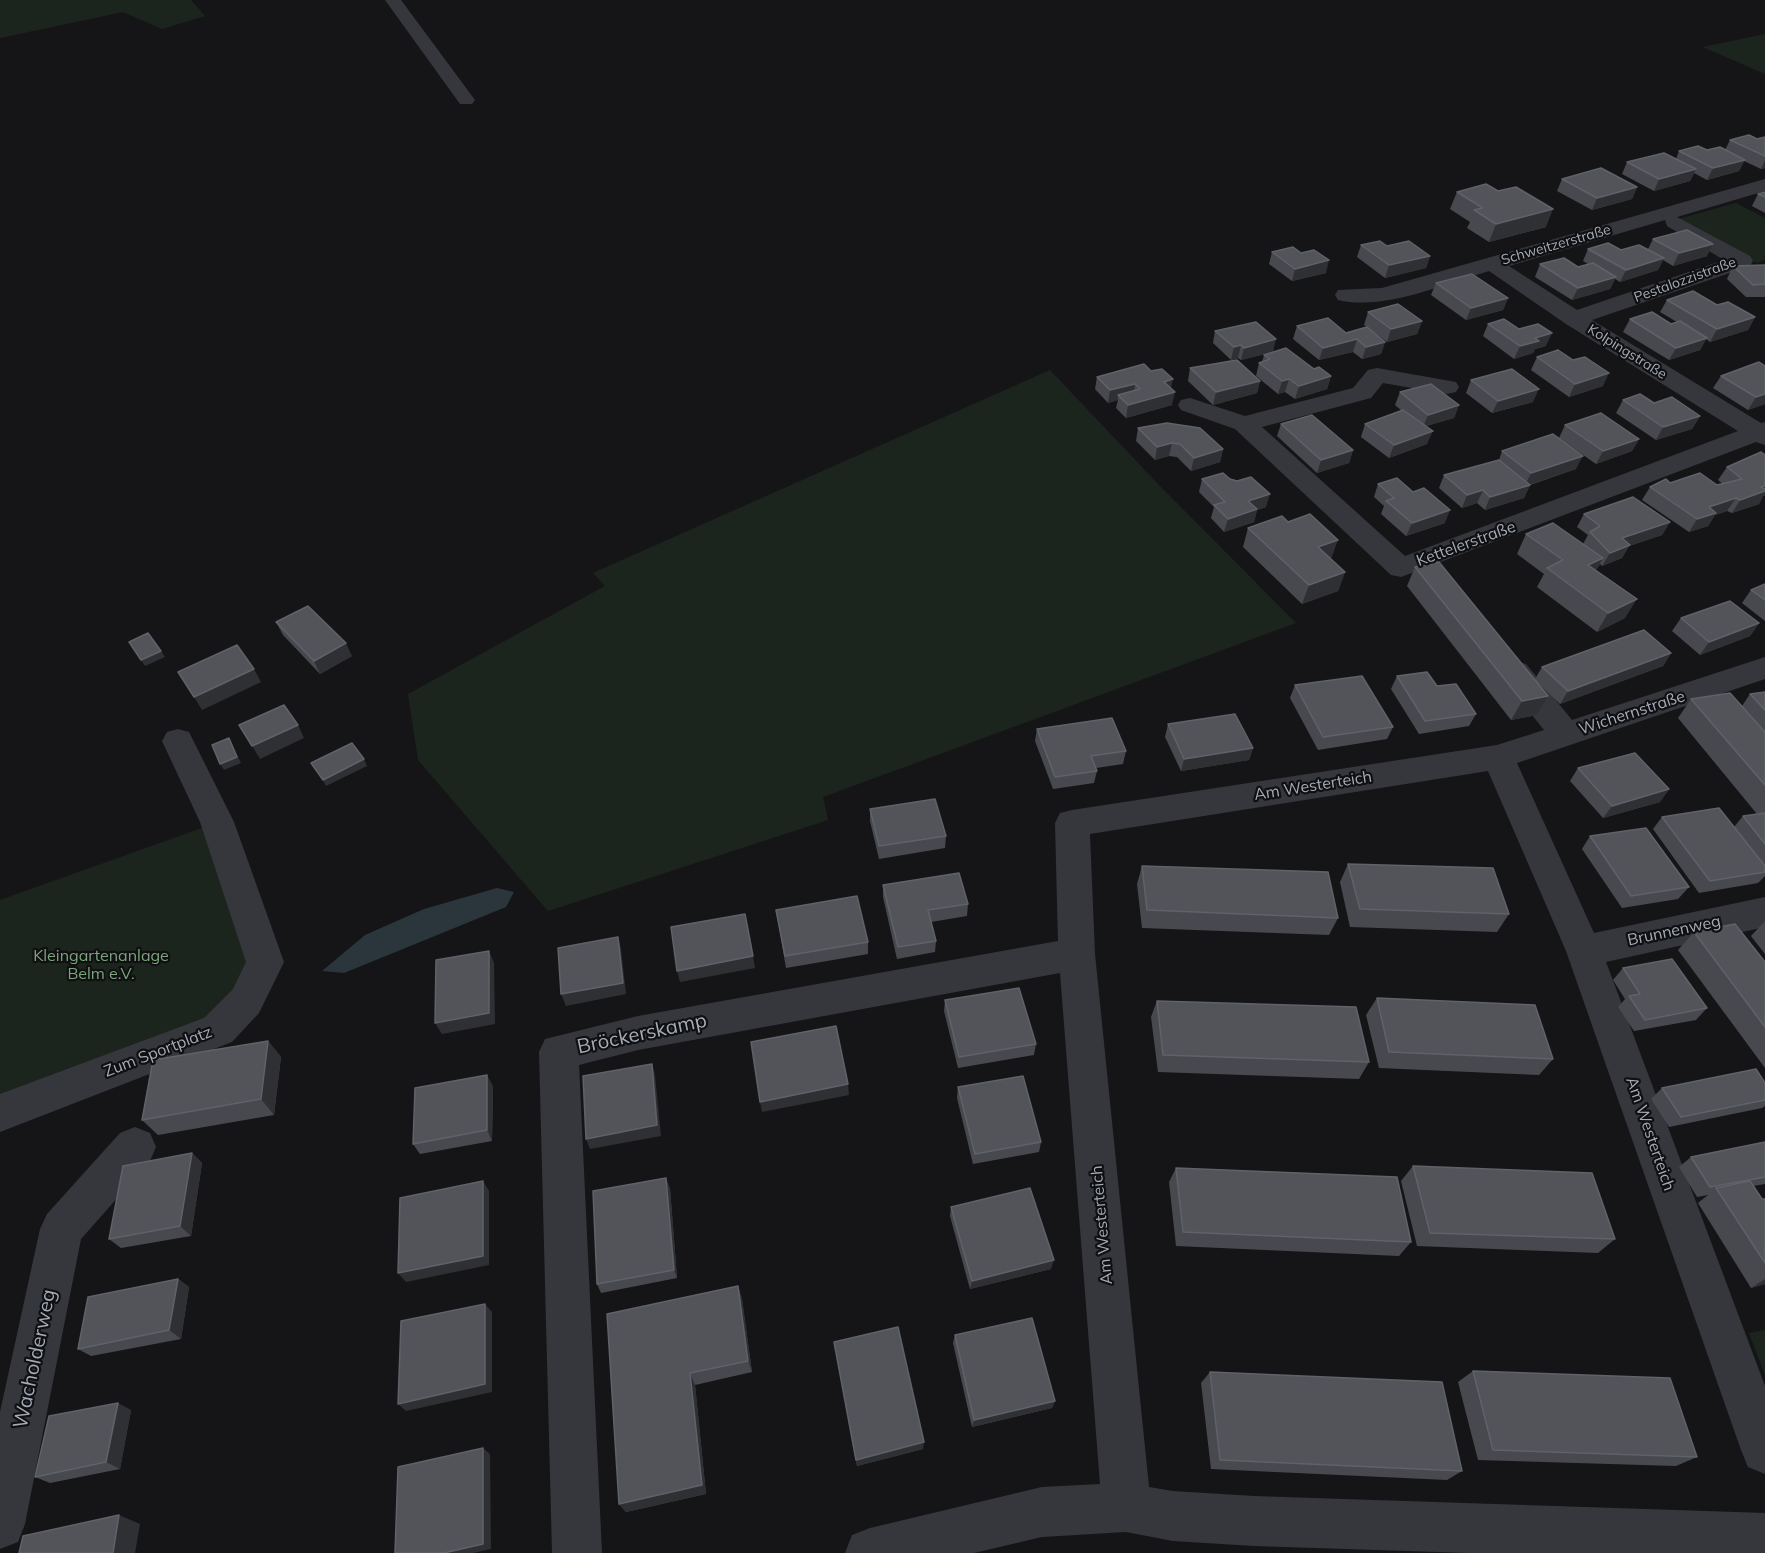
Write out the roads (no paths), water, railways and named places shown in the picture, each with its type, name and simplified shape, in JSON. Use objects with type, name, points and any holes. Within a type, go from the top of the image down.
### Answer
[{"type":"street","points":[[393,0],[466,100]]},
{"type":"street","name":"Schweitzerstraße","points":[[1346,295],[1383,295],[1765,185]]},
{"type":"street","name":"Pestalozzistraße","points":[[1574,319],[1742,261],[1660,214]]},
{"type":"street","name":"Kolpingstraße","points":[[1492,264],[1574,319],[1763,434]]},
{"type":"street","points":[[1190,405],[1244,424],[1362,393],[1377,375],[1447,387]]},
{"type":"street","name":"Kettelerstraße","points":[[1244,424],[1401,568],[1763,434]]},
{"type":"street","points":[[1500,654],[1566,735]]},
{"type":"street","name":"Wichernstraße","points":[[1498,757],[1765,668]]},
{"type":"street","name":"Zum Sportplatz","points":[[0,1113],[218,1030],[246,1001],[265,962],[217,822],[178,741]]},
{"type":"street","name":"Am Westerteich","points":[[1126,1507],[1077,954],[1072,822],[1498,757],[1584,951],[1765,1450]]},
{"type":"street","name":"Brunnenweg","points":[[1584,951],[1765,912]]},
{"type":"street","name":"Bröckerskamp","points":[[577,1553],[559,1052],[638,1033],[1077,954]]},
{"type":"street","name":"Wacholderweg","points":[[0,1524],[62,1229],[135,1147]]},
{"type":"street","points":[[870,1553],[1042,1512],[1126,1507],[1173,1516],[1254,1521],[1765,1538]]},
{"type":"park label","name":"Kleingartenanlage Belm e.V.","points":[[101,965]]}]
